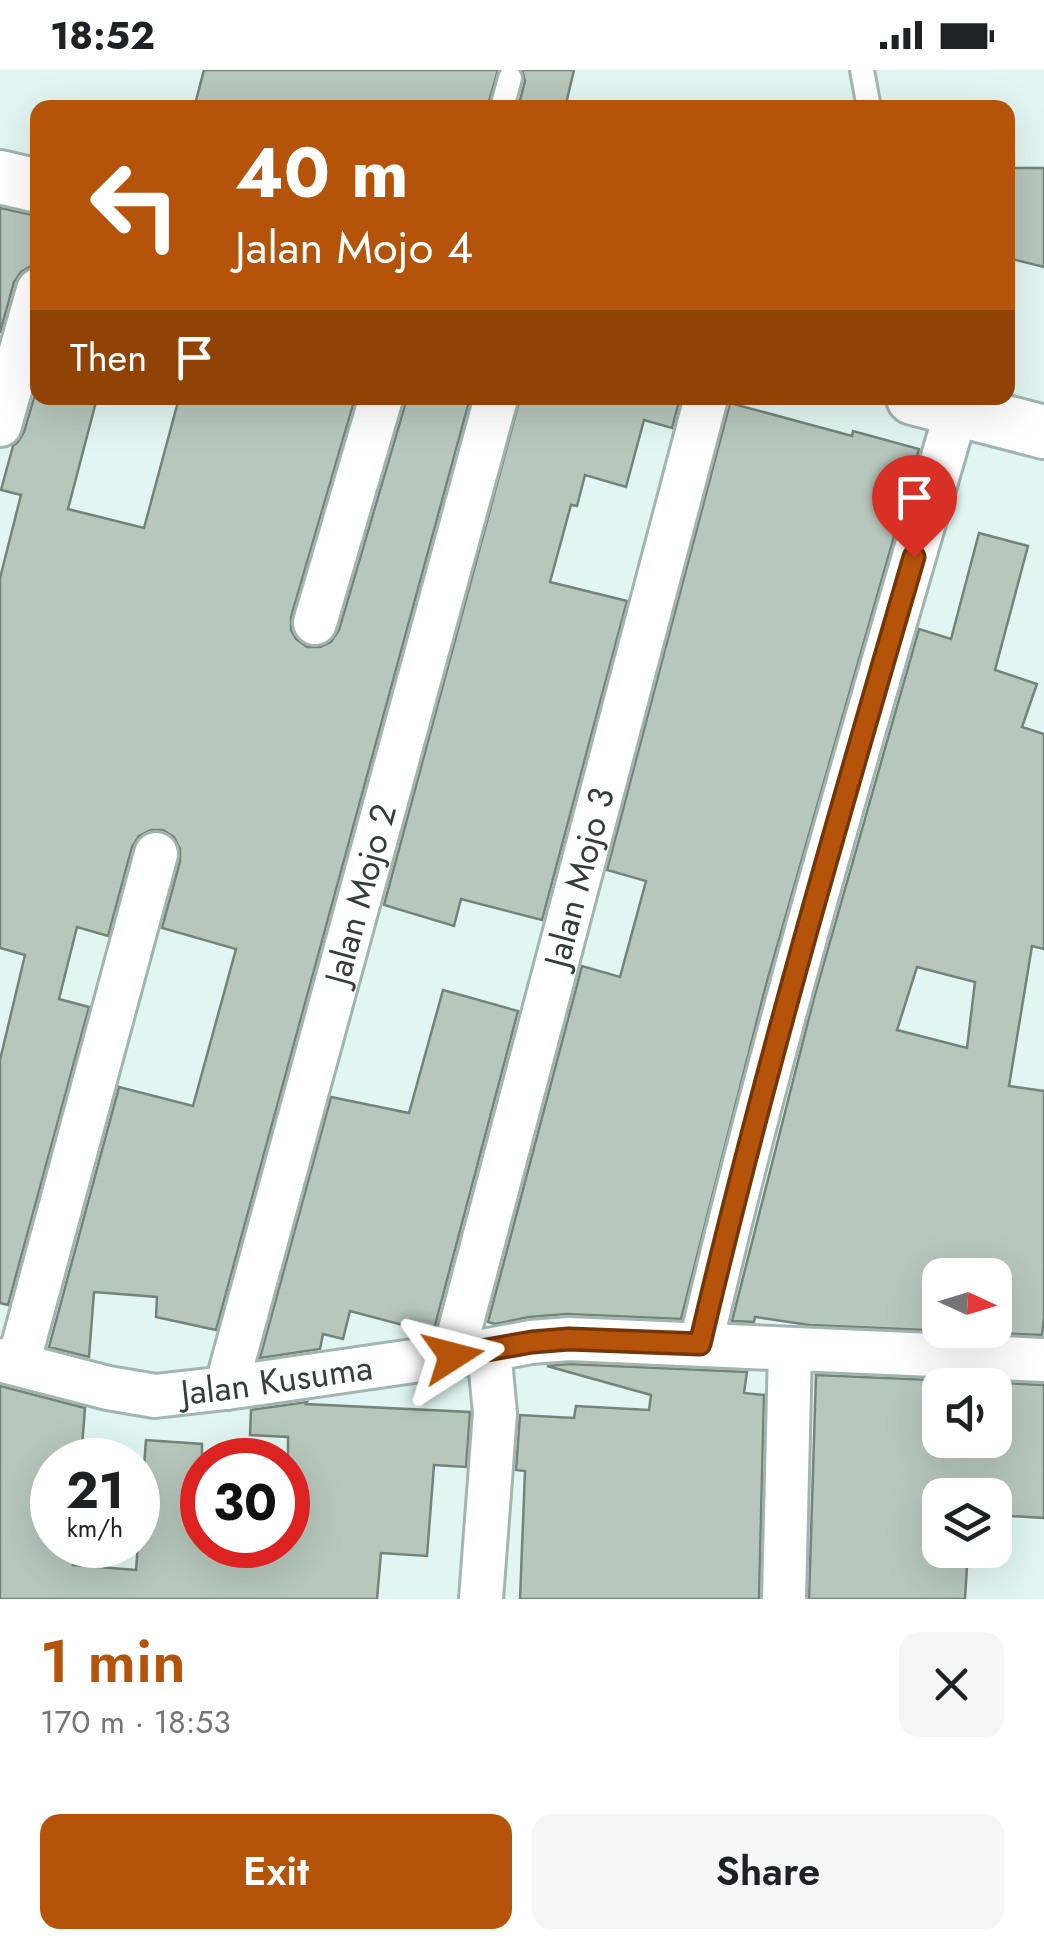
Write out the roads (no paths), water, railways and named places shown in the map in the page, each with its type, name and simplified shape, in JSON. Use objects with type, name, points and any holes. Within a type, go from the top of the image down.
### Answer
[{"type":"street","points":[[0,177],[30,184]]},
{"type":"street","points":[[0,425],[30,318]]},
{"type":"street","points":[[315,623],[379,405]]},
{"type":"street","name":"Jalan Mojo 2","points":[[226,1388],[494,405]]},
{"type":"street","name":"Jalan Mojo 3","points":[[471,1353],[704,405]]},
{"type":"street","points":[[700,1344],[828,853],[935,405]]},
{"type":"street","points":[[943,405],[1044,432]]},
{"type":"street","points":[[9,1362],[156,854]]},
{"type":"street","name":"Jalan Kusuma","points":[[9,1362],[155,1396],[569,1339],[1044,1360]]},
{"type":"street","points":[[784,1599],[790,1350]]},
{"type":"street","points":[[471,1353],[495,1413],[481,1599]]},
{"type":"lane","points":[[862,70],[868,100]]},
{"type":"lane","points":[[504,100],[510,78]]}]
